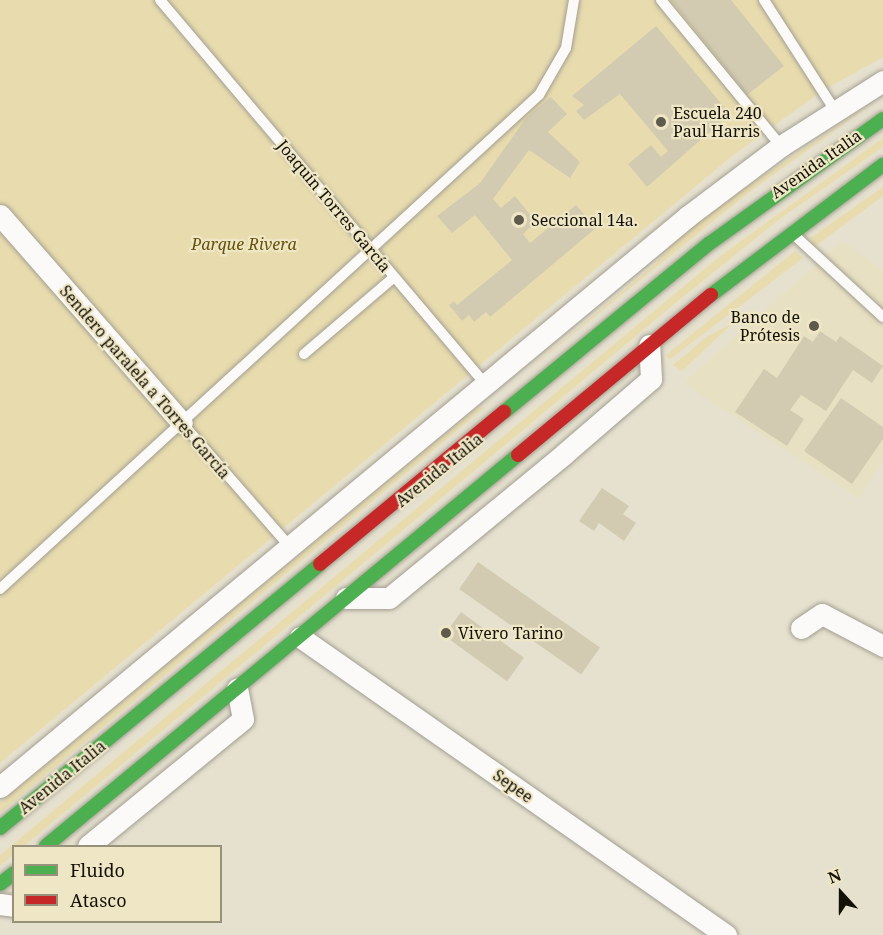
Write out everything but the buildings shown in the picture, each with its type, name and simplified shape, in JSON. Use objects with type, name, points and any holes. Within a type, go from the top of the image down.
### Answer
[{"type":"main road","name":"Avenida Italia","points":[[0,828],[757,206],[883,119]]},
{"type":"main road","points":[[47,845],[790,230],[883,165]]},
{"type":"main road","points":[[0,884],[12,875]]},
{"type":"street","name":"Avenida Italia","points":[[0,787],[486,385],[781,146],[834,109],[883,81]]},
{"type":"street","name":"Sendero paralela a Torres García","points":[[0,215],[182,423]]},
{"type":"street","points":[[346,598],[389,598],[555,462],[651,380],[649,345]]},
{"type":"street","name":"Joaquín Torres García","points":[[486,385],[510,411]]},
{"type":"street","points":[[801,628],[822,614],[883,646]]},
{"type":"street","name":"Sepee","points":[[300,637],[726,935]]},
{"type":"street","points":[[89,845],[243,719],[237,689]]},
{"type":"lane","name":"Joaquín Torres García","points":[[160,0],[486,385]]},
{"type":"lane","points":[[0,589],[539,95],[566,48],[574,0]]},
{"type":"lane","points":[[661,0],[781,146]]},
{"type":"lane","points":[[764,0],[834,109]]},
{"type":"lane","points":[[790,230],[883,317]]},
{"type":"lane","points":[[304,354],[394,277]]},
{"type":"lane","name":"Sendero paralela a Torres García","points":[[182,423],[291,548]]},
{"type":"shaded area","name":"Banco de Prótesis","points":[[842,241],[883,270],[883,461],[859,499],[683,383]]},
{"type":"green space","name":"Parque Rivera","points":[[0,0],[883,0],[883,57],[822,91],[731,157],[0,763]]},
{"type":"green space","points":[[883,96],[752,190],[505,389],[655,264],[690,223],[726,194],[748,186]]},
{"type":"green space","points":[[883,138],[883,147],[781,218],[673,305],[25,845],[12,845],[719,257]]},
{"type":"green space","points":[[883,187],[883,196],[814,247],[810,238]]},
{"type":"green space","points":[[795,251],[803,258],[669,360],[666,355]]},
{"type":"green space","points":[[733,323],[682,371],[673,365],[708,336]]},
{"type":"green space","points":[[485,407],[0,813],[0,803],[477,408]]},
{"type":"green space","points":[[12,845],[12,856],[0,866],[0,855]]},
{"type":"traffic: fast","points":[[504,412],[710,243],[883,119]]},
{"type":"traffic: fast","points":[[711,295],[883,165]]},
{"type":"traffic: fast","points":[[47,845],[518,455]]},
{"type":"traffic: fast","points":[[0,828],[320,564]]},
{"type":"traffic: fast","points":[[0,884],[12,875]]},
{"type":"traffic: jam","points":[[518,455],[711,295]]},
{"type":"traffic: jam","points":[[320,564],[504,412]]},
{"type":"place","name":"Escuela 240 Paul Harris","points":[[661,122]]},
{"type":"place","name":"Seccional 14a.","points":[[519,220]]},
{"type":"place","name":"Banco de Prótesis","points":[[814,326]]},
{"type":"place","name":"Vivero Tarino","points":[[446,633]]}]
